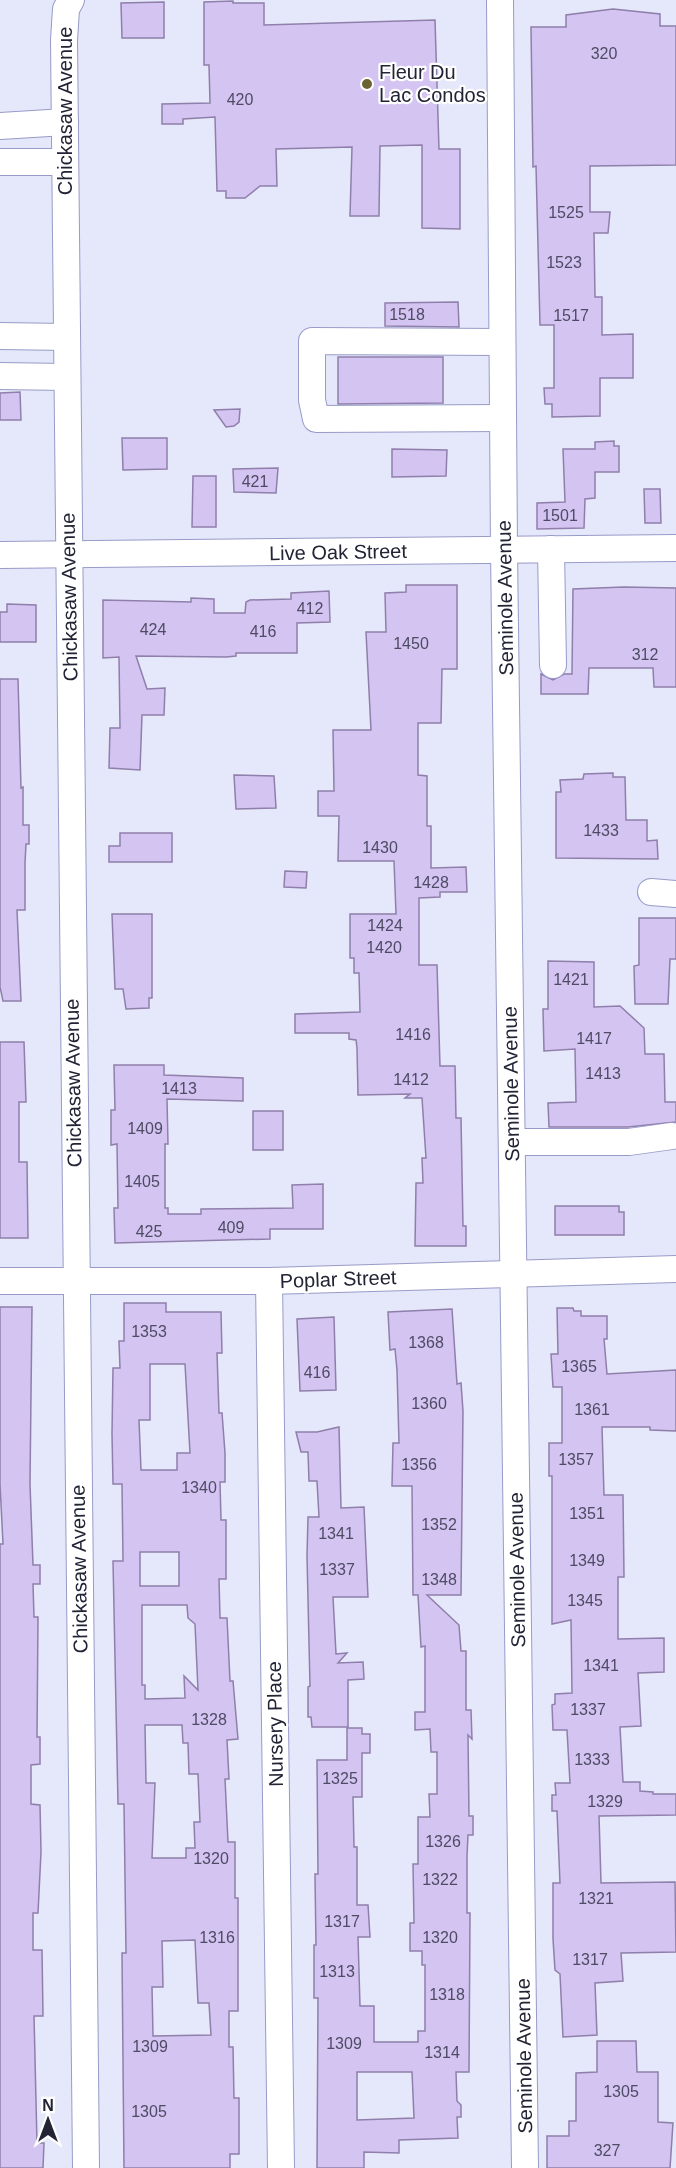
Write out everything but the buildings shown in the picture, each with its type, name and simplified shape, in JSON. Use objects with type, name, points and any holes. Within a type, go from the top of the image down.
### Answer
[{"type":"street","name":"Chickasaw Avenue","points":[[71,0],[66,9],[64,40],[75,1281],[86,2168]]},
{"type":"street","name":"Seminole Avenue","points":[[500,0],[504,550],[525,2168]]},
{"type":"street","points":[[0,126],[65,122]]},
{"type":"street","points":[[0,162],[65,162]]},
{"type":"street","points":[[0,336],[67,337]]},
{"type":"street","points":[[502,342],[312,341],[312,400],[316,419],[503,418]]},
{"type":"street","points":[[0,376],[67,377]]},
{"type":"street","name":"Live Oak Street","points":[[0,555],[676,548]]},
{"type":"street","points":[[551,549],[553,665]]},
{"type":"street","points":[[651,892],[676,894]]},
{"type":"street","points":[[512,1142],[629,1142],[672,1136]]},
{"type":"street","name":"Poplar Street","points":[[0,1281],[269,1281],[676,1269]]},
{"type":"street","name":"Nursery Place","points":[[269,1281],[281,2168]]},
{"type":"place","name":"Fleur Du Lac Condos","points":[[367,84]]}]
